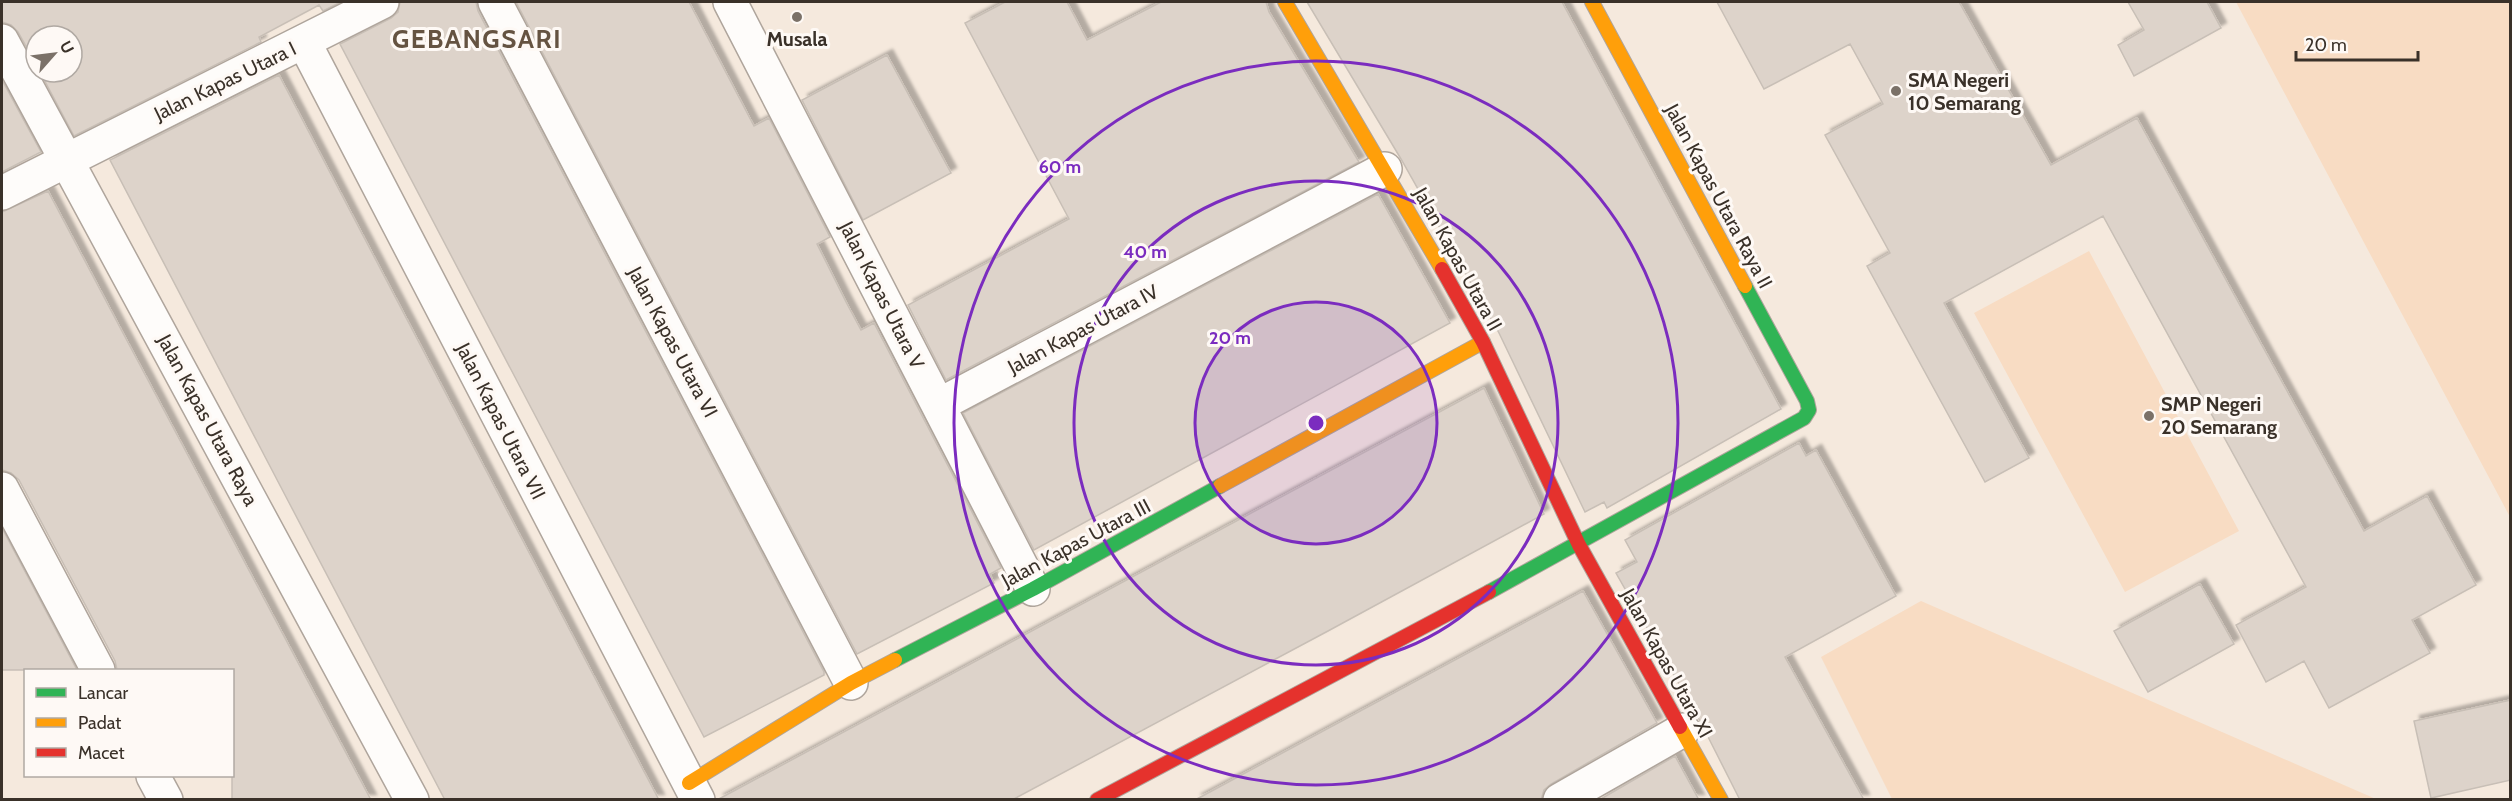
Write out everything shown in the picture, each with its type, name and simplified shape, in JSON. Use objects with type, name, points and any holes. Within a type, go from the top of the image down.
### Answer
[{"type":"street","name":"Jalan Kapas Utara I","points":[[2,193],[66,158],[382,2]]},
{"type":"street","name":"Jalan Kapas Utara VI","points":[[495,2],[851,683]]},
{"type":"street","name":"Jalan Kapas Utara V","points":[[730,2],[1033,589]]},
{"type":"street","name":"Jalan Kapas Utara II","points":[[1285,2],[1385,169],[1484,342],[1579,545]]},
{"type":"street","name":"Jalan Kapas Utara Raya II","points":[[1579,545],[1804,418],[1809,410],[1807,401],[1592,2]]},
{"type":"street","name":"Jalan Kapas Utara Raya","points":[[2,41],[412,800]]},
{"type":"street","name":"Jalan Kapas Utara VII","points":[[304,42],[694,791]]},
{"type":"street","name":"Jalan Kapas Utara IV","points":[[939,405],[1385,169]]},
{"type":"street","name":"Jalan Kapas Utara III","points":[[694,791],[851,683],[1033,589],[1484,342]]},
{"type":"street","points":[[2,489],[97,669]]},
{"type":"street","name":"Jalan Kapas Utara XI","points":[[1579,545],[1721,800]]},
{"type":"street","points":[[1097,800],[1579,545]]},
{"type":"street","points":[[1560,800],[1683,730]]},
{"type":"street","points":[[154,777],[166,800]]},
{"type":"shaded area","points":[[2236,2],[2510,2],[2510,517]]},
{"type":"shaded area","points":[[2089,251],[2239,531],[2125,592],[1974,313]]},
{"type":"shaded area","points":[[1921,601],[2376,799],[1892,799],[1821,657]]},
{"type":"building","points":[[2,2],[341,2],[323,11],[319,5],[259,37],[261,42],[74,136],[46,84],[84,84],[84,24],[24,24],[24,43],[11,25],[2,22]]},
{"type":"building","points":[[400,2],[476,2],[478,11],[824,675],[704,737],[340,44],[391,18],[398,12]]},
{"type":"building","points":[[516,2],[689,2],[754,126],[769,118],[830,237],[817,244],[846,302],[861,330],[874,323],[1001,568],[990,574],[994,583],[857,654]]},
{"type":"building","points":[[1005,2],[1067,2],[1087,40],[1161,2],[1266,2],[1269,12],[1359,162],[946,380],[908,305],[1069,219],[965,23]]},
{"type":"building","points":[[1307,2],[1562,2],[1781,409],[1607,508],[1604,502],[1585,512],[1499,333],[1401,159]]},
{"type":"building","points":[[1717,2],[1959,2],[2051,165],[2137,118],[2364,531],[2427,496],[2476,585],[2412,620],[2430,653],[2329,708],[2304,661],[2266,682],[2236,625],[2306,587],[2103,216],[1944,303],[2029,458],[1985,482],[1867,266],[1890,253],[1825,135],[1883,104],[1850,44],[1764,89]]},
{"type":"building","points":[[2128,2],[2207,2],[2221,28],[2134,76],[2118,45],[2144,30]]},
{"type":"building","points":[[887,55],[951,173],[863,220],[802,100]]},
{"type":"building","points":[[279,75],[659,800],[445,800],[285,495],[110,160]]},
{"type":"building","points":[[2,80],[41,152],[2,172]]},
{"type":"building","points":[[48,191],[371,800],[232,800],[234,669],[117,669],[115,661],[19,480],[11,473],[2,470],[2,212]]},
{"type":"building","points":[[1378,194],[1450,323],[1034,550],[963,413]]},
{"type":"building","points":[[1484,388],[1544,514],[1328,631],[1012,800],[717,800]]},
{"type":"building","points":[[1799,443],[1806,456],[1816,450],[1896,596],[1785,657],[1864,800],[1740,800],[1700,721],[1616,573],[1637,562],[1625,540]]},
{"type":"building","points":[[2,528],[76,669],[2,670]]},
{"type":"building","points":[[2200,584],[2234,644],[2148,692],[2114,631]]},
{"type":"building","points":[[1583,591],[1657,723],[1551,784],[1544,790],[1541,800],[1195,800]]},
{"type":"building","points":[[2511,700],[2511,780],[2431,798],[2414,721]]},
{"type":"building","points":[[1675,756],[1699,800],[1599,800]]},
{"type":"traffic: fast","points":[[1489,592],[1804,418],[1809,410],[1807,401],[1745,286]]},
{"type":"traffic: fast","points":[[895,660],[1033,589],[1220,486]]},
{"type":"traffic: slow","points":[[1285,2],[1442,269]]},
{"type":"traffic: slow","points":[[1592,2],[1745,286]]},
{"type":"traffic: slow","points":[[1220,486],[1483,342]]},
{"type":"traffic: slow","points":[[689,783],[851,683],[895,660]]},
{"type":"traffic: slow","points":[[1680,727],[1721,800]]},
{"type":"traffic: jam","points":[[1442,269],[1483,342],[1579,545],[1680,727]]},
{"type":"traffic: jam","points":[[1097,800],[1489,592]]},
{"type":"place","name":"Musala","points":[[797,17]]},
{"type":"place","name":"SMA Negeri 10 Semarang","points":[[1896,91]]},
{"type":"place","name":"SMP Negeri 20 Semarang","points":[[2149,416]]},
{"type":"district","name":"GEBANGSARI","points":[[477,39]]}]
